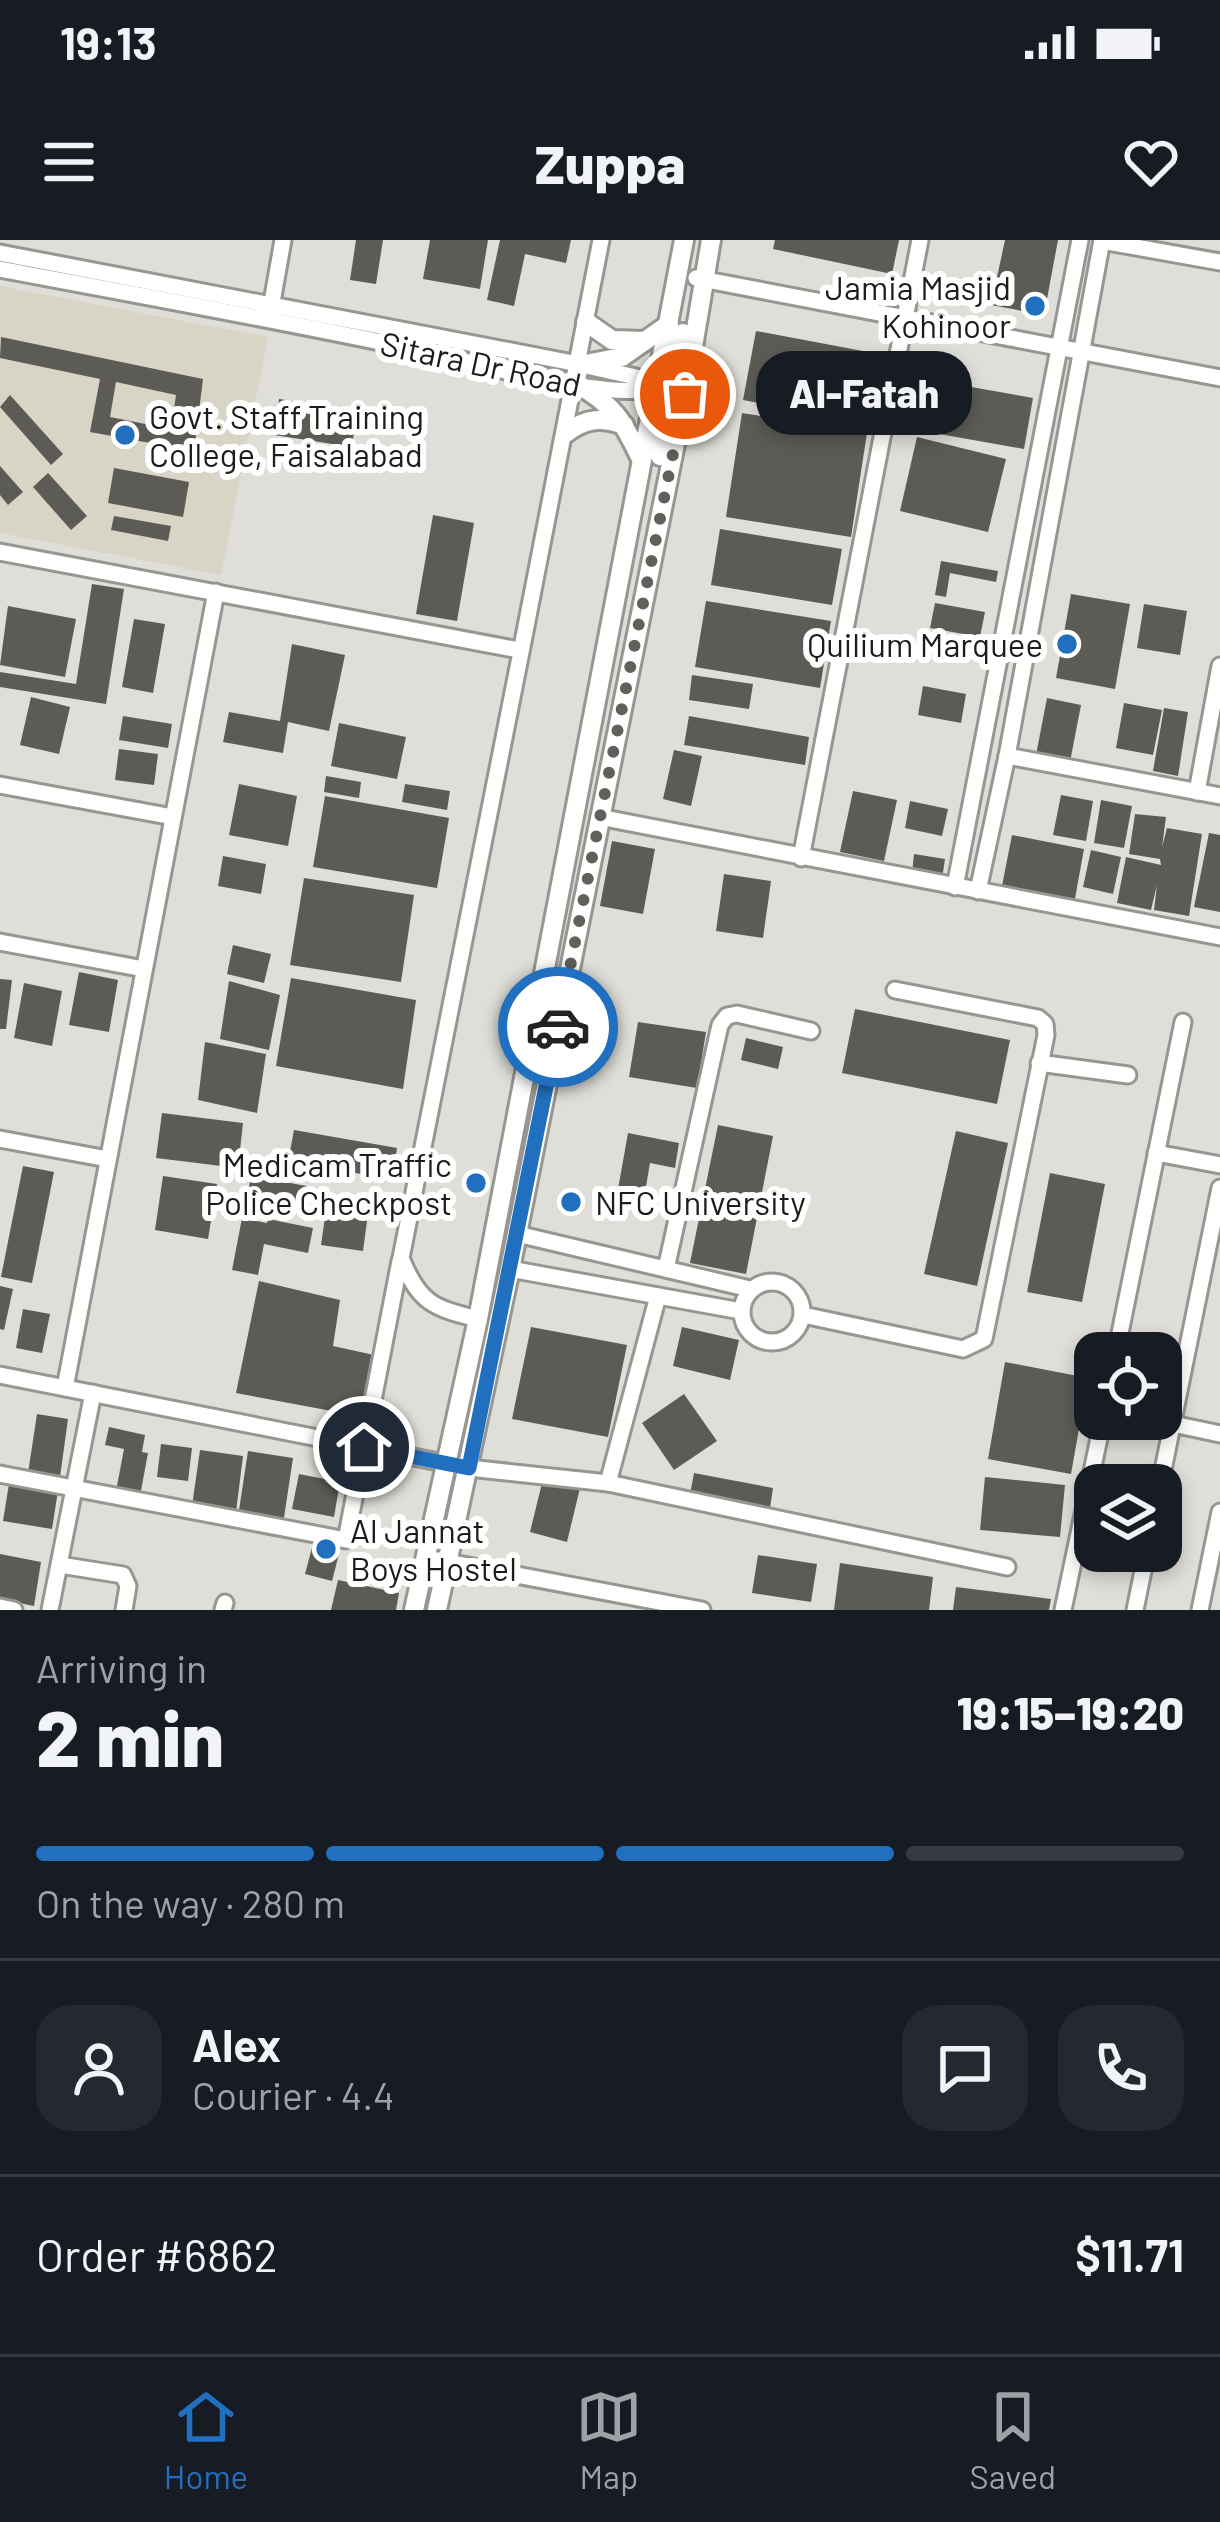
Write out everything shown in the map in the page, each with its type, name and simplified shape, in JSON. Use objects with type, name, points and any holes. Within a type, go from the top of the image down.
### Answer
[{"type":"main road","points":[[437,1610],[436,1561],[448,1463],[684,240]]},
{"type":"main road","points":[[657,388],[676,368],[710,245]]},
{"type":"main road","points":[[414,1610],[469,1468],[685,394],[700,278]]},
{"type":"main road","points":[[586,322],[613,340],[646,341]]},
{"type":"main road","points":[[641,459],[624,425],[578,374],[622,357],[669,324]]},
{"type":"main road","points":[[644,588],[647,528],[666,410],[657,388]]},
{"type":"main road","points":[[566,433],[597,418],[624,425]]},
{"type":"street","points":[[270,311],[283,240]]},
{"type":"street","points":[[0,1474],[341,1541],[349,1535],[601,240]]},
{"type":"street","points":[[801,858],[920,240]]},
{"type":"street","points":[[955,887],[1080,240]]},
{"type":"street","points":[[978,891],[1102,240],[1220,262]]},
{"type":"street","name":"Sitara Dr Road","points":[[0,253],[578,374],[634,393],[657,388]]},
{"type":"street","name":"Sitara Dr Road","points":[[0,269],[270,311]]},
{"type":"street","points":[[700,278],[1220,378]]},
{"type":"street","points":[[0,552],[519,650]]},
{"type":"street","points":[[65,1388],[216,592]]},
{"type":"street","points":[[1197,792],[1220,666]]},
{"type":"street","points":[[1007,756],[1220,796]]},
{"type":"street","points":[[0,785],[173,817]]},
{"type":"street","points":[[598,817],[1220,937]]},
{"type":"street","points":[[0,942],[144,969]]},
{"type":"street","points":[[802,1315],[963,1349],[984,1339],[1045,1024],[1038,1018],[896,989]]},
{"type":"street","points":[[666,1269],[720,1025],[727,1016],[737,1014],[811,1031]]},
{"type":"street","points":[[1120,1332],[1183,1022]]},
{"type":"street","points":[[1039,1063],[1128,1076]]},
{"type":"street","points":[[0,1139],[108,1160]]},
{"type":"street","points":[[1156,1153],[1220,1165]]},
{"type":"street","points":[[1182,1379],[1220,1188]]},
{"type":"street","points":[[517,1234],[750,1289]]},
{"type":"street","points":[[401,1258],[411,1284],[434,1308],[478,1319]]},
{"type":"street","points":[[510,1269],[741,1311]]},
{"type":"street","points":[[778,1281],[800,1300],[802,1315],[797,1330],[785,1340],[770,1342],[755,1338],[744,1326],[741,1311],[750,1289],[778,1281]]},
{"type":"street","points":[[608,1483],[658,1296]]},
{"type":"street","points":[[0,1375],[469,1468],[608,1483],[1007,1567]]},
{"type":"street","points":[[50,1610],[93,1393]]},
{"type":"street","points":[[1182,1426],[1220,1433]]},
{"type":"street","points":[[1063,1610],[1099,1440]]},
{"type":"street","points":[[1200,1610],[1220,1512]]},
{"type":"street","points":[[436,1561],[702,1610]]},
{"type":"street","points":[[60,1565],[123,1575],[128,1586],[124,1610]]},
{"type":"street","points":[[1135,1610],[1143,1572]]},
{"type":"street","points":[[0,1607],[14,1610]]},
{"type":"shaded area","name":"Govt. Staff Training College, Faisalabad","points":[[0,286],[268,337],[221,575],[0,533]]},
{"type":"building","points":[[356,240],[383,240],[376,284],[350,280]]},
{"type":"building","points":[[430,240],[488,240],[480,289],[423,279]]},
{"type":"building","points":[[500,240],[571,240],[566,263],[525,254],[514,306],[487,300]]},
{"type":"building","points":[[775,240],[899,240],[892,274],[773,249]]},
{"type":"building","points":[[1005,240],[1058,240],[1044,315],[991,305]]},
{"type":"building","points":[[756,331],[879,354],[866,423],[743,400]]},
{"type":"building","points":[[1,337],[203,379],[194,451],[90,432],[100,379],[0,358]],"holes":[[[116,382],[176,395],[171,429],[110,417]]]},
{"type":"building","points":[[926,379],[1033,398],[1024,449],[917,430]]},
{"type":"building","points":[[10,395],[63,454],[51,465],[0,407]]},
{"type":"building","points":[[279,399],[357,411],[352,447],[274,435]]},
{"type":"building","points":[[742,413],[867,433],[851,537],[726,517]]},
{"type":"building","points":[[917,437],[1006,459],[988,532],[900,511]]},
{"type":"building","points":[[0,466],[23,492],[8,505],[0,495]]},
{"type":"building","points":[[114,468],[189,482],[183,517],[108,503]]},
{"type":"building","points":[[48,473],[87,516],[71,530],[33,487]]},
{"type":"building","points":[[433,515],[474,523],[457,621],[416,614]]},
{"type":"building","points":[[114,516],[171,526],[168,541],[111,530]]},
{"type":"building","points":[[720,529],[842,549],[832,605],[711,585]]},
{"type":"building","points":[[941,561],[998,571],[996,582],[950,573],[946,597],[935,595]]},
{"type":"building","points":[[92,584],[124,589],[106,704],[0,687],[0,672],[76,684]]},
{"type":"building","points":[[1071,594],[1130,604],[1115,689],[1056,678]]},
{"type":"building","points":[[706,601],[831,621],[820,688],[695,667]]},
{"type":"building","points":[[935,603],[985,612],[980,637],[930,628]]},
{"type":"building","points":[[1144,604],[1187,611],[1180,655],[1137,648]]},
{"type":"building","points":[[8,606],[76,619],[65,677],[0,665]]},
{"type":"building","points":[[134,619],[165,624],[153,693],[122,687]]},
{"type":"building","points":[[292,644],[345,655],[329,731],[288,722],[283,753],[223,742],[229,712],[280,721]]},
{"type":"building","points":[[692,675],[753,684],[749,709],[689,700]]},
{"type":"building","points":[[923,686],[966,694],[961,723],[918,715]]},
{"type":"building","points":[[31,697],[70,707],[59,754],[20,745]]},
{"type":"building","points":[[1047,698],[1081,705],[1069,767],[1035,760]]},
{"type":"building","points":[[1124,703],[1162,710],[1153,755],[1116,748]]},
{"type":"building","points":[[1164,708],[1188,712],[1178,776],[1153,771]]},
{"type":"building","points":[[123,716],[172,724],[168,748],[119,740]]},
{"type":"building","points":[[689,716],[809,737],[805,765],[684,745]]},
{"type":"building","points":[[339,723],[406,737],[397,779],[331,766]]},
{"type":"building","points":[[119,749],[158,754],[154,785],[115,780]]},
{"type":"building","points":[[674,750],[702,756],[691,806],[663,799]]},
{"type":"building","points":[[326,776],[361,782],[359,798],[324,792]]},
{"type":"building","points":[[239,784],[297,796],[288,846],[229,835]]},
{"type":"building","points":[[405,784],[450,791],[447,810],[402,802]]},
{"type":"building","points":[[853,791],[897,800],[884,861],[840,852]]},
{"type":"building","points":[[1061,795],[1093,801],[1086,841],[1053,835]]},
{"type":"building","points":[[325,796],[449,818],[437,888],[313,867]]},
{"type":"building","points":[[1101,800],[1132,806],[1124,848],[1094,843]]},
{"type":"building","points":[[910,801],[948,809],[942,836],[905,828]]},
{"type":"building","points":[[1135,814],[1166,817],[1162,847],[1167,828],[1202,834],[1189,916],[1154,910],[1157,885],[1151,910],[1117,903],[1126,857],[1161,865],[1160,859],[1129,854]]},
{"type":"building","points":[[1209,833],[1220,835],[1220,912],[1194,907]]},
{"type":"building","points":[[1012,835],[1084,849],[1074,904],[1001,891]]},
{"type":"building","points":[[612,841],[655,849],[643,914],[600,906]]},
{"type":"building","points":[[1091,850],[1121,857],[1113,894],[1083,887]]},
{"type":"building","points":[[914,854],[945,859],[942,879],[912,874]]},
{"type":"building","points":[[223,856],[266,864],[261,894],[218,886]]},
{"type":"building","points":[[724,874],[771,881],[763,938],[716,931]]},
{"type":"building","points":[[304,878],[414,895],[401,982],[290,965]]},
{"type":"building","points":[[233,945],[271,954],[264,983],[227,974]]},
{"type":"building","points":[[79,972],[118,980],[109,1032],[69,1025]]},
{"type":"building","points":[[291,978],[416,1000],[403,1089],[276,1066]]},
{"type":"building","points":[[0,979],[12,980],[6,1029],[0,1029]]},
{"type":"building","points":[[229,981],[280,995],[269,1050],[220,1039]]},
{"type":"building","points":[[24,983],[62,991],[52,1046],[14,1038]]},
{"type":"building","points":[[855,1009],[1010,1040],[997,1104],[842,1073]]},
{"type":"building","points":[[638,1022],[706,1032],[697,1088],[629,1077]]},
{"type":"building","points":[[746,1038],[783,1047],[778,1069],[741,1060]]},
{"type":"building","points":[[205,1042],[266,1054],[257,1113],[198,1100]]},
{"type":"building","points":[[162,1113],[243,1123],[238,1168],[156,1158]]},
{"type":"building","points":[[718,1125],[773,1136],[746,1274],[690,1263]]},
{"type":"building","points":[[294,1130],[397,1148],[392,1179],[288,1162]]},
{"type":"building","points":[[956,1131],[1008,1143],[977,1286],[924,1274]]},
{"type":"building","points":[[628,1133],[679,1143],[675,1168],[650,1163],[642,1210],[615,1206]]},
{"type":"building","points":[[23,1166],[54,1172],[32,1283],[1,1277]]},
{"type":"building","points":[[1050,1173],[1105,1184],[1082,1302],[1027,1292]]},
{"type":"building","points":[[163,1176],[217,1184],[208,1239],[155,1230]]},
{"type":"building","points":[[251,1176],[329,1190],[326,1208],[368,1214],[363,1251],[321,1245],[325,1217],[246,1203]]},
{"type":"building","points":[[242,1218],[313,1228],[308,1253],[264,1244],[258,1275],[232,1270]]},
{"type":"building","points":[[259,1281],[340,1300],[333,1346],[374,1355],[364,1417],[236,1393]]},
{"type":"building","points":[[0,1286],[13,1289],[4,1330],[0,1329]]},
{"type":"building","points":[[23,1309],[50,1314],[42,1353],[16,1348]]},
{"type":"building","points":[[531,1327],[627,1345],[608,1437],[512,1419]]},
{"type":"building","points":[[682,1327],[739,1340],[730,1380],[673,1366]]},
{"type":"building","points":[[1005,1362],[1074,1375],[1077,1440],[1071,1474],[988,1459]]},
{"type":"building","points":[[684,1394],[717,1441],[674,1470],[642,1423]]},
{"type":"building","points":[[37,1414],[68,1419],[60,1477],[28,1473]]},
{"type":"building","points":[[109,1427],[145,1435],[142,1452],[148,1453],[140,1496],[116,1491],[124,1449],[105,1445]]},
{"type":"building","points":[[161,1444],[192,1448],[188,1481],[157,1477]]},
{"type":"building","points":[[200,1450],[243,1456],[236,1512],[192,1506]]},
{"type":"building","points":[[248,1451],[293,1458],[283,1524],[238,1517]]},
{"type":"building","points":[[694,1473],[773,1488],[770,1508],[690,1494]]},
{"type":"building","points":[[299,1474],[340,1482],[334,1517],[292,1509]]},
{"type":"building","points":[[985,1477],[1065,1485],[1060,1537],[980,1530]]},
{"type":"building","points":[[543,1479],[580,1488],[567,1542],[530,1532]]},
{"type":"building","points":[[9,1484],[58,1491],[52,1529],[3,1521]]},
{"type":"building","points":[[313,1544],[340,1550],[332,1581],[305,1574]]},
{"type":"building","points":[[0,1554],[41,1562],[34,1606],[0,1599]]},
{"type":"building","points":[[758,1555],[817,1564],[811,1602],[752,1593]]},
{"type":"building","points":[[840,1563],[933,1577],[929,1610],[834,1610]]},
{"type":"building","points":[[338,1580],[399,1593],[396,1610],[331,1610]]},
{"type":"building","points":[[956,1587],[1051,1599],[1049,1610],[953,1610]]},
{"type":"way so far","points":[[558,1027],[685,394]]},
{"type":"place","name":"Jamia Masjid Kohinoor","points":[[1035,306]]},
{"type":"place","name":"Al-Fatah","points":[[685,394]]},
{"type":"place","name":"Govt. Staff Training College, Faisalabad","points":[[125,435]]},
{"type":"place","name":"Quilium Marquee","points":[[1067,644]]},
{"type":"place","name":"Medicam Traffic Police Checkpost","points":[[476,1183]]},
{"type":"place","name":"NFC University","points":[[571,1202]]},
{"type":"place","name":"Al Jannat Boys Hostel","points":[[326,1549]]},
{"type":"route","points":[[364,1447],[469,1468],[558,1027]]}]
